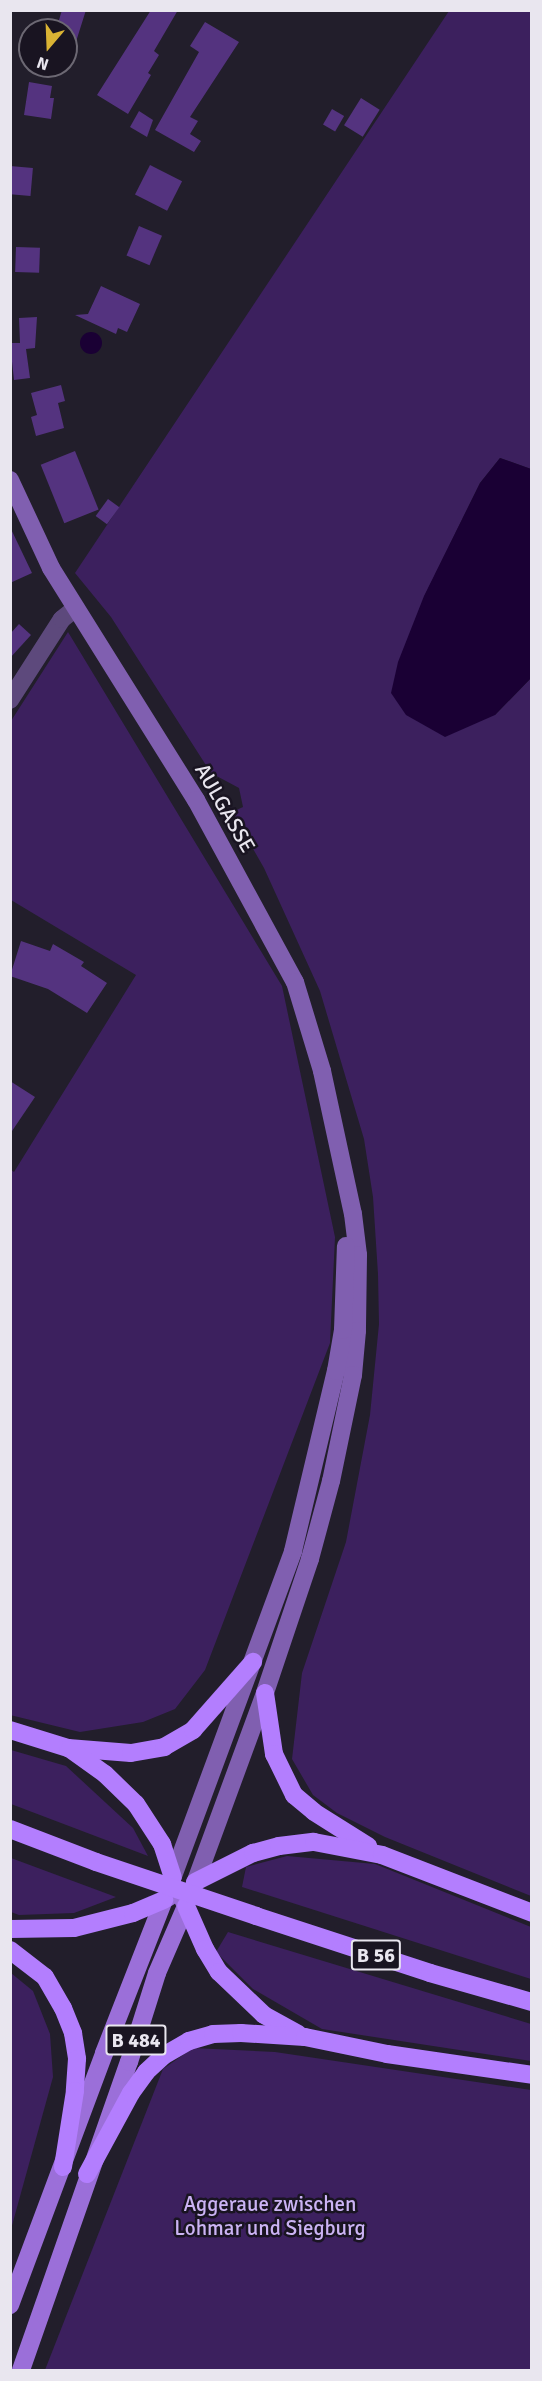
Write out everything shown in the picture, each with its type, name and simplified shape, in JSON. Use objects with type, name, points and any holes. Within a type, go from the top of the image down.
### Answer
[{"type":"highway","points":[[10,1730],[68,1748],[131,1753],[164,1747],[194,1730],[253,1662]]},
{"type":"highway","points":[[265,1693],[274,1754],[294,1795],[314,1812],[382,1855]]},
{"type":"highway","points":[[68,1748],[105,1774],[136,1804],[162,1844],[179,1891],[205,1949],[233,1988],[264,2015],[305,2037]]},
{"type":"highway","name":"B 56","points":[[10,1829],[96,1862],[256,1916],[430,1973],[531,2002]]},
{"type":"highway","points":[[10,1929],[74,1928],[133,1913],[253,1853],[279,1846],[314,1842],[382,1855],[531,1913]]},
{"type":"highway","points":[[10,1950],[45,1977],[63,2008],[73,2033],[77,2059],[75,2091],[63,2167]]},
{"type":"highway","points":[[87,2174],[131,2093],[146,2072],[163,2056],[189,2041],[213,2034],[241,2033],[305,2037],[387,2054],[531,2075]]},
{"type":"main road","name":"AULGASSE","points":[[10,480],[51,568],[196,800],[295,982],[322,1071],[346,1181]]},
{"type":"main road","points":[[179,1891],[253,1662],[293,1551],[327,1417],[343,1330],[346,1181]]},
{"type":"main road","points":[[179,1891],[265,1693],[310,1559],[344,1424],[353,1375],[357,1331],[358,1255],[346,1181]]},
{"type":"main road","name":"B 484","points":[[10,2305],[104,2053],[179,1891]]},
{"type":"main road","name":"B 484","points":[[21,2370],[87,2174],[129,2062],[157,1973],[179,1891]]},
{"type":"street","points":[[10,700],[62,619],[75,609]]},
{"type":"green space","points":[[449,11],[531,11],[531,469],[500,458],[480,483],[424,597],[495,715],[531,678],[531,1896],[385,1837],[337,1813],[313,1795],[292,1759],[302,1673],[346,1542],[370,1415],[379,1324],[378,1274],[373,1197],[364,1139],[320,991],[264,868],[232,812],[243,807],[239,788],[211,773],[111,617],[75,573]]},
{"type":"green space","points":[[68,632],[282,986],[335,1237],[330,1343],[205,1670],[175,1709],[143,1722],[80,1732],[10,1715],[11,1170],[14,1172],[136,975],[11,900],[11,721]]},
{"type":"green space","points":[[11,1750],[66,1766],[133,1828],[148,1856],[11,1804]]},
{"type":"green space","points":[[287,1856],[375,1864],[531,1927],[531,1979],[242,1887],[246,1867]]},
{"type":"green space","points":[[11,1858],[116,1897],[74,1913],[19,1915],[11,1912]]},
{"type":"green space","points":[[228,1932],[531,2024],[531,2061],[322,2029],[253,1989],[216,1952]]},
{"type":"green space","points":[[11,1973],[33,1991],[50,2034],[53,2077],[11,2229]]},
{"type":"green space","name":"Aggeraue zwischen Lohmar und Siegburg","points":[[193,2048],[275,2052],[531,2090],[531,2370],[45,2370],[163,2069]]},
{"type":"shaded area","points":[[91,332],[99,335],[102,343],[99,351],[91,354],[83,351],[80,343],[83,335]]},
{"type":"shaded area","points":[[500,458],[531,469],[531,678],[495,715],[445,737],[406,715],[391,693],[398,662],[424,596],[480,483]]},
{"type":"building","points":[[62,10],[86,10],[78,35],[78,18],[60,18]]},
{"type":"building","points":[[151,10],[178,10],[154,51],[159,55],[148,73],[151,75],[128,114],[97,95]]},
{"type":"building","points":[[205,22],[239,42],[190,117],[198,121],[190,134],[201,141],[194,152],[155,130],[199,52],[190,46]]},
{"type":"building","points":[[29,82],[52,86],[50,98],[54,98],[51,119],[24,115]]},
{"type":"building","points":[[361,98],[380,110],[363,137],[344,125]]},
{"type":"building","points":[[332,109],[344,116],[335,132],[323,125]]},
{"type":"building","points":[[139,111],[153,120],[147,137],[130,127]]},
{"type":"building","points":[[150,165],[182,181],[167,211],[135,194]]},
{"type":"building","points":[[10,166],[33,168],[30,196],[10,194]]},
{"type":"building","points":[[139,226],[162,236],[150,265],[126,255]]},
{"type":"building","points":[[16,247],[40,248],[39,273],[15,272]]},
{"type":"building","points":[[101,286],[140,304],[127,332],[118,328],[116,334],[75,315],[88,314]]},
{"type":"building","points":[[37,317],[35,348],[26,349],[30,378],[14,380],[10,343],[20,343],[19,318]]},
{"type":"building","points":[[61,385],[65,401],[58,403],[64,428],[36,436],[31,417],[37,415],[31,393]]},
{"type":"building","points":[[75,451],[99,509],[64,523],[41,465]]},
{"type":"building","points":[[108,499],[119,507],[107,524],[96,516]]},
{"type":"building","points":[[10,527],[32,573],[10,583]]},
{"type":"building","points":[[19,624],[31,635],[10,658],[10,634]]},
{"type":"building","points":[[21,941],[50,951],[53,944],[84,962],[81,966],[107,983],[87,1013],[48,989],[10,976]]},
{"type":"building","points":[[10,1081],[35,1097],[10,1134]]}]
